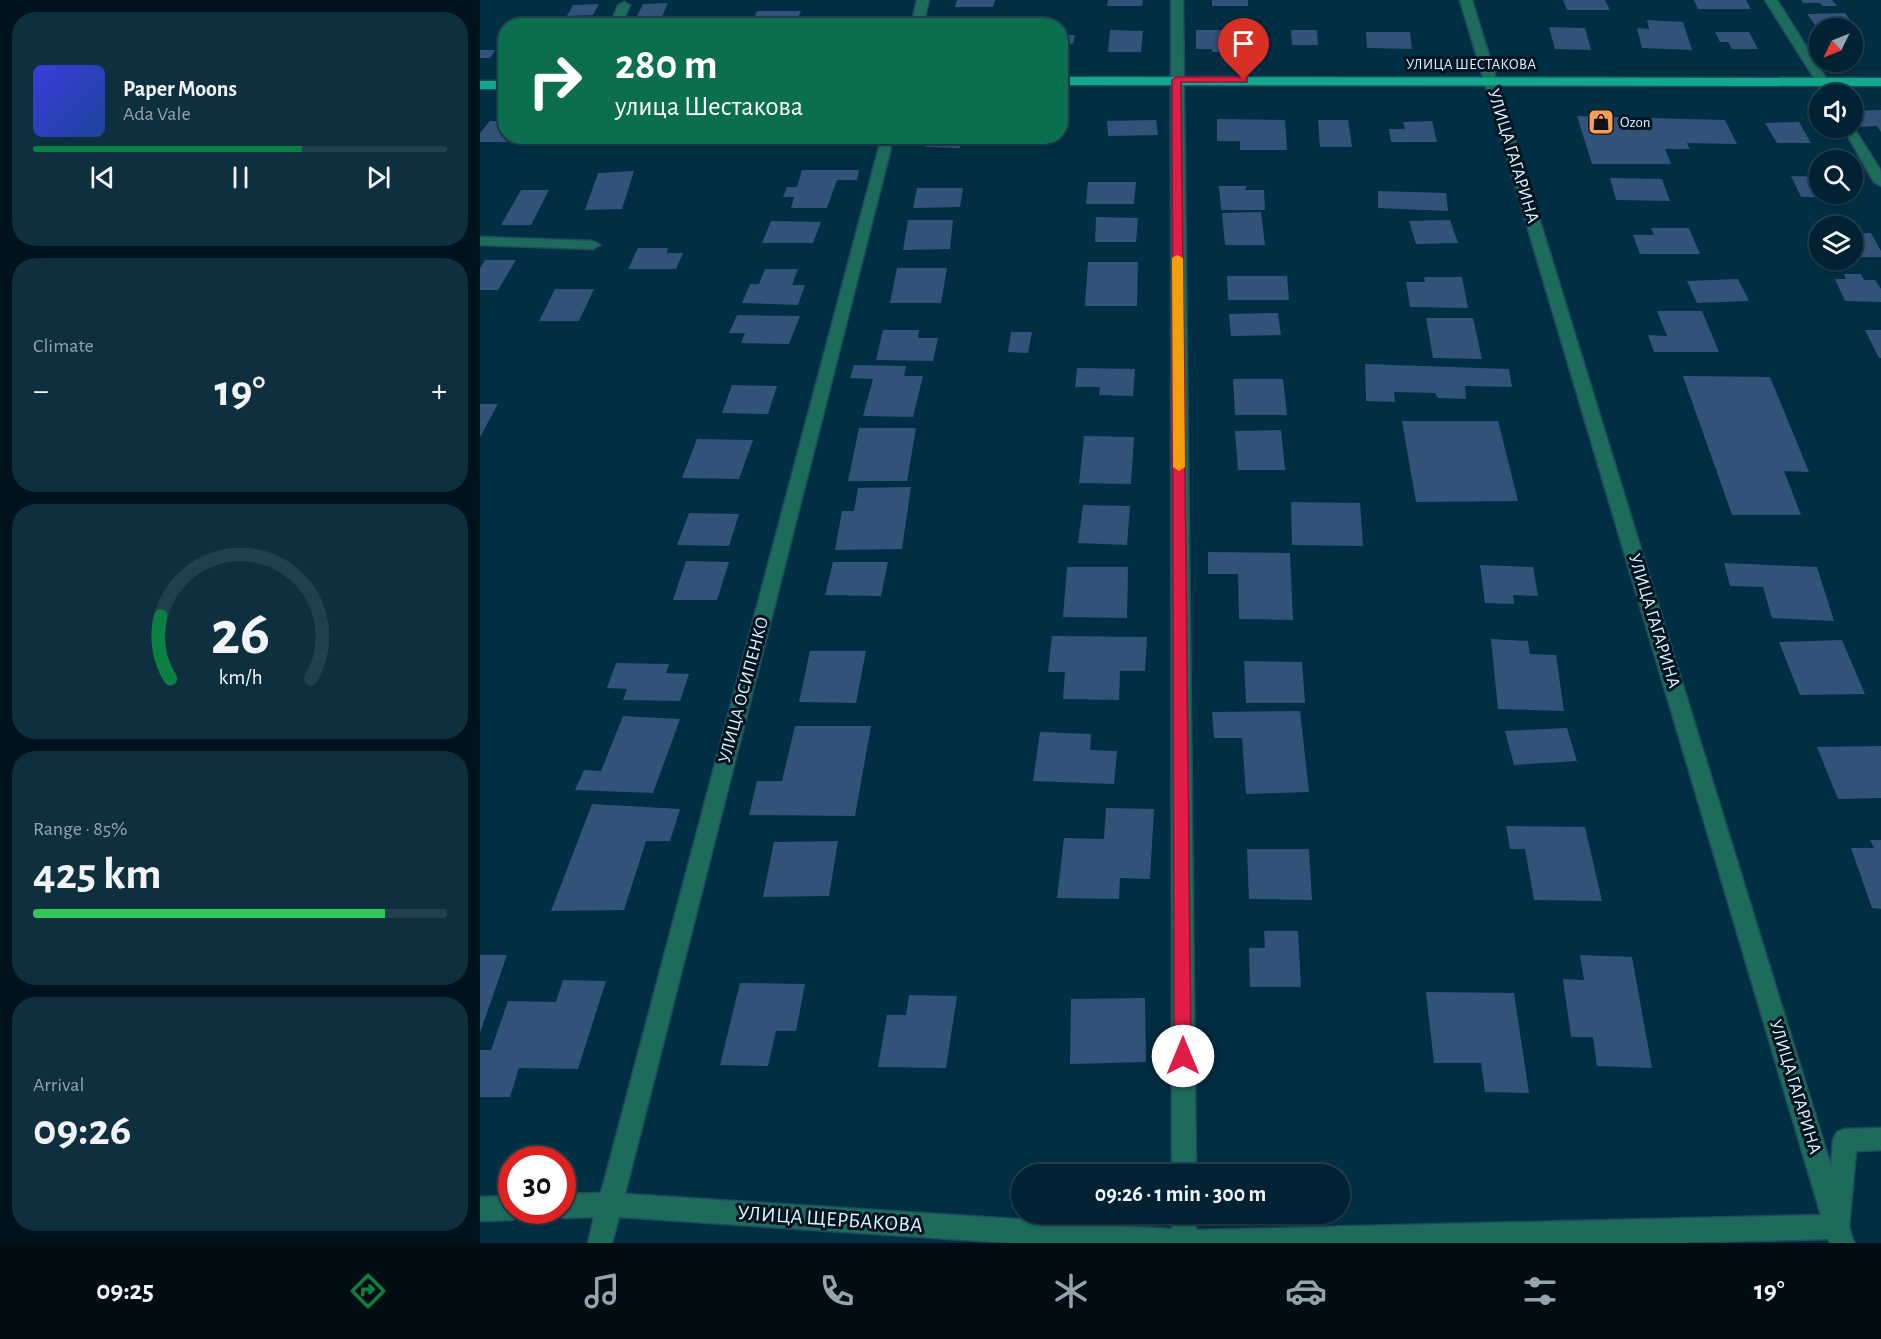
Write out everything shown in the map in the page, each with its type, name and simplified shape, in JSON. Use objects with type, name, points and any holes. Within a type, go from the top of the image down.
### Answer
[{"type":"main road","name":"УЛИЦА ШЕСТАКОВА","points":[[1068,81],[1881,82]]},
{"type":"main road","points":[[480,85],[498,85]]},
{"type":"street","points":[[919,18],[923,0]]},
{"type":"street","points":[[1177,0],[1184,1164]]},
{"type":"street","name":"УЛИЦА ГАГАРИНА","points":[[1466,0],[1840,1235]]},
{"type":"street","points":[[1771,0],[1822,82]]},
{"type":"street","points":[[618,18],[624,5]]},
{"type":"street","points":[[1855,138],[1881,182]]},
{"type":"street","name":"УЛИЦА ОСИПЕНКО","points":[[600,1243],[886,144]]},
{"type":"street","points":[[480,241],[593,245]]},
{"type":"street","points":[[1840,1235],[1845,1140],[1881,1139]]},
{"type":"street","name":"УЛИЦА ЩЕРБАКОВА","points":[[576,1206],[610,1205],[1184,1242],[1840,1235]]},
{"type":"street","points":[[480,1209],[498,1208]]},
{"type":"street","points":[[1184,1224],[1184,1242]]},
{"type":"building","points":[[957,0],[995,0],[993,7],[955,7]]},
{"type":"building","points":[[1108,0],[1143,0],[1142,6],[1107,6]]},
{"type":"building","points":[[1212,0],[1248,0],[1248,6],[1212,6]]},
{"type":"building","points":[[1563,0],[1605,0],[1610,10],[1567,10]]},
{"type":"building","points":[[1694,0],[1746,0],[1751,9],[1698,9]]},
{"type":"building","points":[[1801,0],[1832,0],[1837,6],[1803,3]]},
{"type":"building","points":[[668,3],[661,18],[636,18],[643,4]]},
{"type":"building","points":[[599,4],[593,15],[567,16],[573,5]]},
{"type":"building","points":[[757,11],[801,11],[798,18],[754,18]]},
{"type":"building","points":[[1845,13],[1848,18],[1810,18],[1807,14]]},
{"type":"building","points":[[1647,20],[1683,22],[1692,50],[1642,48],[1637,28],[1649,29]]},
{"type":"building","points":[[1549,27],[1585,28],[1591,50],[1555,49]]},
{"type":"building","points":[[1110,30],[1143,31],[1141,52],[1108,52]]},
{"type":"building","points":[[1196,30],[1252,30],[1253,53],[1212,52],[1212,49],[1196,49]]},
{"type":"building","points":[[1291,30],[1317,30],[1318,45],[1292,45]]},
{"type":"building","points":[[1366,32],[1410,32],[1412,49],[1367,48]]},
{"type":"building","points":[[1715,32],[1749,32],[1758,49],[1732,49],[1728,42],[1720,42]]},
{"type":"building","points":[[1068,35],[1075,35],[1073,44],[1068,44]]},
{"type":"building","points":[[480,50],[495,50],[490,58],[480,58]]},
{"type":"building","points":[[1881,110],[1881,132],[1877,126],[1863,127],[1863,111]]},
{"type":"building","points":[[1577,116],[1725,120],[1737,144],[1687,143],[1690,149],[1665,149],[1671,164],[1592,164]]},
{"type":"building","points":[[1217,119],[1285,120],[1287,150],[1240,150],[1240,141],[1217,141]]},
{"type":"building","points":[[1156,120],[1158,135],[1108,136],[1107,121]]},
{"type":"building","points":[[1318,120],[1348,120],[1352,147],[1320,147]]},
{"type":"building","points":[[490,121],[498,121],[498,142],[480,142],[480,133]]},
{"type":"building","points":[[1432,121],[1437,142],[1391,142],[1389,129],[1405,129],[1403,122]]},
{"type":"building","points":[[1799,122],[1811,143],[1777,143],[1765,123]]},
{"type":"building","points":[[926,144],[961,144],[960,148],[925,147]]},
{"type":"building","points":[[802,170],[859,170],[857,180],[837,180],[827,208],[791,208],[794,197],[783,197],[787,187],[797,187]]},
{"type":"building","points":[[634,171],[622,209],[585,210],[598,173]]},
{"type":"building","points":[[1791,176],[1809,177],[1809,197],[1801,197]]},
{"type":"building","points":[[1610,178],[1662,179],[1670,201],[1616,200]]},
{"type":"building","points":[[1088,182],[1136,182],[1134,204],[1086,204]]},
{"type":"building","points":[[1219,186],[1247,186],[1245,190],[1264,190],[1265,210],[1221,210]]},
{"type":"building","points":[[917,188],[963,188],[960,207],[913,208]]},
{"type":"building","points":[[521,190],[549,190],[531,225],[501,225]]},
{"type":"building","points":[[1378,191],[1446,193],[1448,211],[1378,208]]},
{"type":"building","points":[[1261,212],[1265,245],[1225,245],[1222,213]]},
{"type":"building","points":[[1096,217],[1138,218],[1136,242],[1095,242]]},
{"type":"building","points":[[908,220],[953,220],[950,249],[903,250]]},
{"type":"building","points":[[1450,220],[1458,243],[1416,244],[1409,221]]},
{"type":"building","points":[[771,221],[821,222],[813,243],[762,243]]},
{"type":"building","points":[[1651,228],[1689,228],[1700,254],[1640,254],[1633,235],[1654,235]]},
{"type":"building","points":[[1863,233],[1871,233],[1881,251],[1881,257],[1863,257]]},
{"type":"building","points":[[638,248],[668,248],[667,253],[683,253],[676,269],[628,269]]},
{"type":"building","points":[[485,260],[516,260],[498,290],[480,290],[480,268]]},
{"type":"building","points":[[1088,262],[1138,262],[1137,306],[1085,306]]},
{"type":"building","points":[[897,268],[947,268],[941,303],[890,303]]},
{"type":"building","points":[[765,269],[798,269],[792,285],[805,285],[798,305],[742,303],[750,284],[759,284]]},
{"type":"building","points":[[1844,274],[1861,274],[1864,280],[1875,280],[1881,289],[1881,302],[1845,301],[1835,279],[1846,279]]},
{"type":"building","points":[[1227,276],[1287,276],[1289,300],[1228,300]]},
{"type":"building","points":[[1424,277],[1462,277],[1468,308],[1410,307],[1406,282],[1425,282]]},
{"type":"building","points":[[1738,279],[1749,301],[1697,303],[1687,281]]},
{"type":"building","points":[[555,289],[594,289],[579,321],[539,321]]},
{"type":"building","points":[[1657,311],[1702,311],[1719,352],[1654,352],[1648,335],[1667,336]]},
{"type":"building","points":[[1278,313],[1281,335],[1231,336],[1229,314]]},
{"type":"building","points":[[737,315],[800,316],[789,344],[741,343],[745,333],[729,333]]},
{"type":"building","points":[[1426,318],[1473,318],[1482,359],[1433,358]]},
{"type":"building","points":[[883,330],[919,330],[918,338],[938,338],[933,361],[876,360]]},
{"type":"building","points":[[1865,330],[1881,330],[1881,358],[1879,358]]},
{"type":"building","points":[[1011,332],[1032,332],[1028,353],[1008,352]]},
{"type":"building","points":[[1365,364],[1509,369],[1512,387],[1465,386],[1466,399],[1438,398],[1435,393],[1394,392],[1395,402],[1366,401]]},
{"type":"building","points":[[854,365],[906,366],[904,376],[923,376],[913,417],[863,416],[873,379],[850,378]]},
{"type":"building","points":[[1077,368],[1135,369],[1133,396],[1099,395],[1100,387],[1075,387]]},
{"type":"building","points":[[1683,376],[1770,377],[1809,472],[1784,471],[1801,515],[1732,515]]},
{"type":"building","points":[[1233,379],[1283,379],[1287,415],[1235,415]]},
{"type":"building","points":[[732,385],[777,386],[768,414],[722,413]]},
{"type":"building","points":[[480,404],[498,404],[480,437]]},
{"type":"building","points":[[1402,421],[1498,421],[1518,501],[1416,502]]},
{"type":"building","points":[[859,428],[916,428],[907,481],[848,481]]},
{"type":"building","points":[[1281,430],[1285,470],[1238,470],[1235,431]]},
{"type":"building","points":[[1084,436],[1134,437],[1131,484],[1079,483]]},
{"type":"building","points":[[697,439],[753,440],[739,479],[682,478]]},
{"type":"building","points":[[911,487],[902,549],[835,550],[842,511],[854,511],[858,488]]},
{"type":"building","points":[[1291,502],[1360,503],[1363,546],[1292,545]]},
{"type":"building","points":[[1083,505],[1130,506],[1127,545],[1078,543]]},
{"type":"building","points":[[689,513],[739,514],[729,546],[677,545]]},
{"type":"building","points":[[1208,552],[1290,553],[1293,620],[1239,619],[1238,574],[1208,574]]},
{"type":"building","points":[[686,561],[729,562],[717,600],[673,600]]},
{"type":"building","points":[[833,562],[888,562],[881,596],[825,595]]},
{"type":"building","points":[[1724,563],[1817,567],[1834,621],[1772,618],[1763,587],[1730,586]]},
{"type":"building","points":[[1480,565],[1533,567],[1538,596],[1513,595],[1514,604],[1485,603]]},
{"type":"building","points":[[1067,567],[1128,567],[1127,618],[1063,617]]},
{"type":"building","points":[[1052,636],[1147,637],[1145,671],[1120,671],[1119,700],[1063,699],[1065,672],[1048,672]]},
{"type":"building","points":[[1491,639],[1528,641],[1530,654],[1556,655],[1564,711],[1498,709]]},
{"type":"building","points":[[1842,640],[1865,694],[1800,695],[1779,642]]},
{"type":"building","points":[[810,651],[866,651],[856,703],[799,702]]},
{"type":"building","points":[[1244,661],[1302,662],[1305,703],[1246,703]]},
{"type":"building","points":[[616,663],[669,664],[666,673],[689,674],[680,701],[623,700],[627,689],[607,688]]},
{"type":"building","points":[[1300,711],[1309,792],[1246,794],[1242,738],[1214,738],[1212,712]]},
{"type":"building","points":[[623,716],[680,719],[653,793],[575,790],[584,770],[601,771]]},
{"type":"building","points":[[795,726],[871,726],[855,816],[749,815],[757,781],[782,781]]},
{"type":"building","points":[[1567,728],[1577,761],[1514,765],[1505,731]]},
{"type":"building","points":[[1040,732],[1091,734],[1090,750],[1117,751],[1114,784],[1033,781]]},
{"type":"building","points":[[1881,746],[1881,798],[1838,799],[1817,747]]},
{"type":"building","points":[[592,804],[680,809],[670,841],[646,841],[624,910],[551,911]]},
{"type":"building","points":[[1106,808],[1154,809],[1150,879],[1120,878],[1119,899],[1057,898],[1064,838],[1104,839]]},
{"type":"building","points":[[1506,826],[1585,827],[1602,901],[1534,900],[1525,849],[1510,849]]},
{"type":"building","points":[[1870,840],[1881,840],[1881,909],[1872,908],[1851,848],[1874,848]]},
{"type":"building","points":[[838,841],[829,896],[763,897],[774,842]]},
{"type":"building","points":[[1247,849],[1309,849],[1312,900],[1249,899]]},
{"type":"building","points":[[1264,931],[1298,931],[1301,987],[1250,987],[1249,948],[1265,948]]},
{"type":"building","points":[[480,955],[507,955],[480,1033]]},
{"type":"building","points":[[1580,955],[1632,957],[1652,1068],[1597,1066],[1593,1037],[1571,1037],[1563,979],[1584,980]]},
{"type":"building","points":[[563,980],[606,981],[578,1069],[519,1068],[510,1097],[480,1097],[480,1050],[491,1050],[508,1001],[556,1002]]},
{"type":"building","points":[[740,983],[805,984],[796,1031],[776,1031],[768,1066],[720,1065]]},
{"type":"building","points":[[1426,992],[1514,993],[1529,1093],[1485,1092],[1481,1063],[1434,1063]]},
{"type":"building","points":[[909,995],[957,996],[946,1068],[878,1067],[887,1015],[906,1015]]},
{"type":"building","points":[[1145,998],[1146,1062],[1070,1064],[1071,999]]},
{"type":"slow traffic","points":[[1177,258],[1179,467]]},
{"type":"place","name":"Ozon","points":[[1601,122]]},
{"type":"route","points":[[1183,1056],[1176,80],[1244,80]]}]
